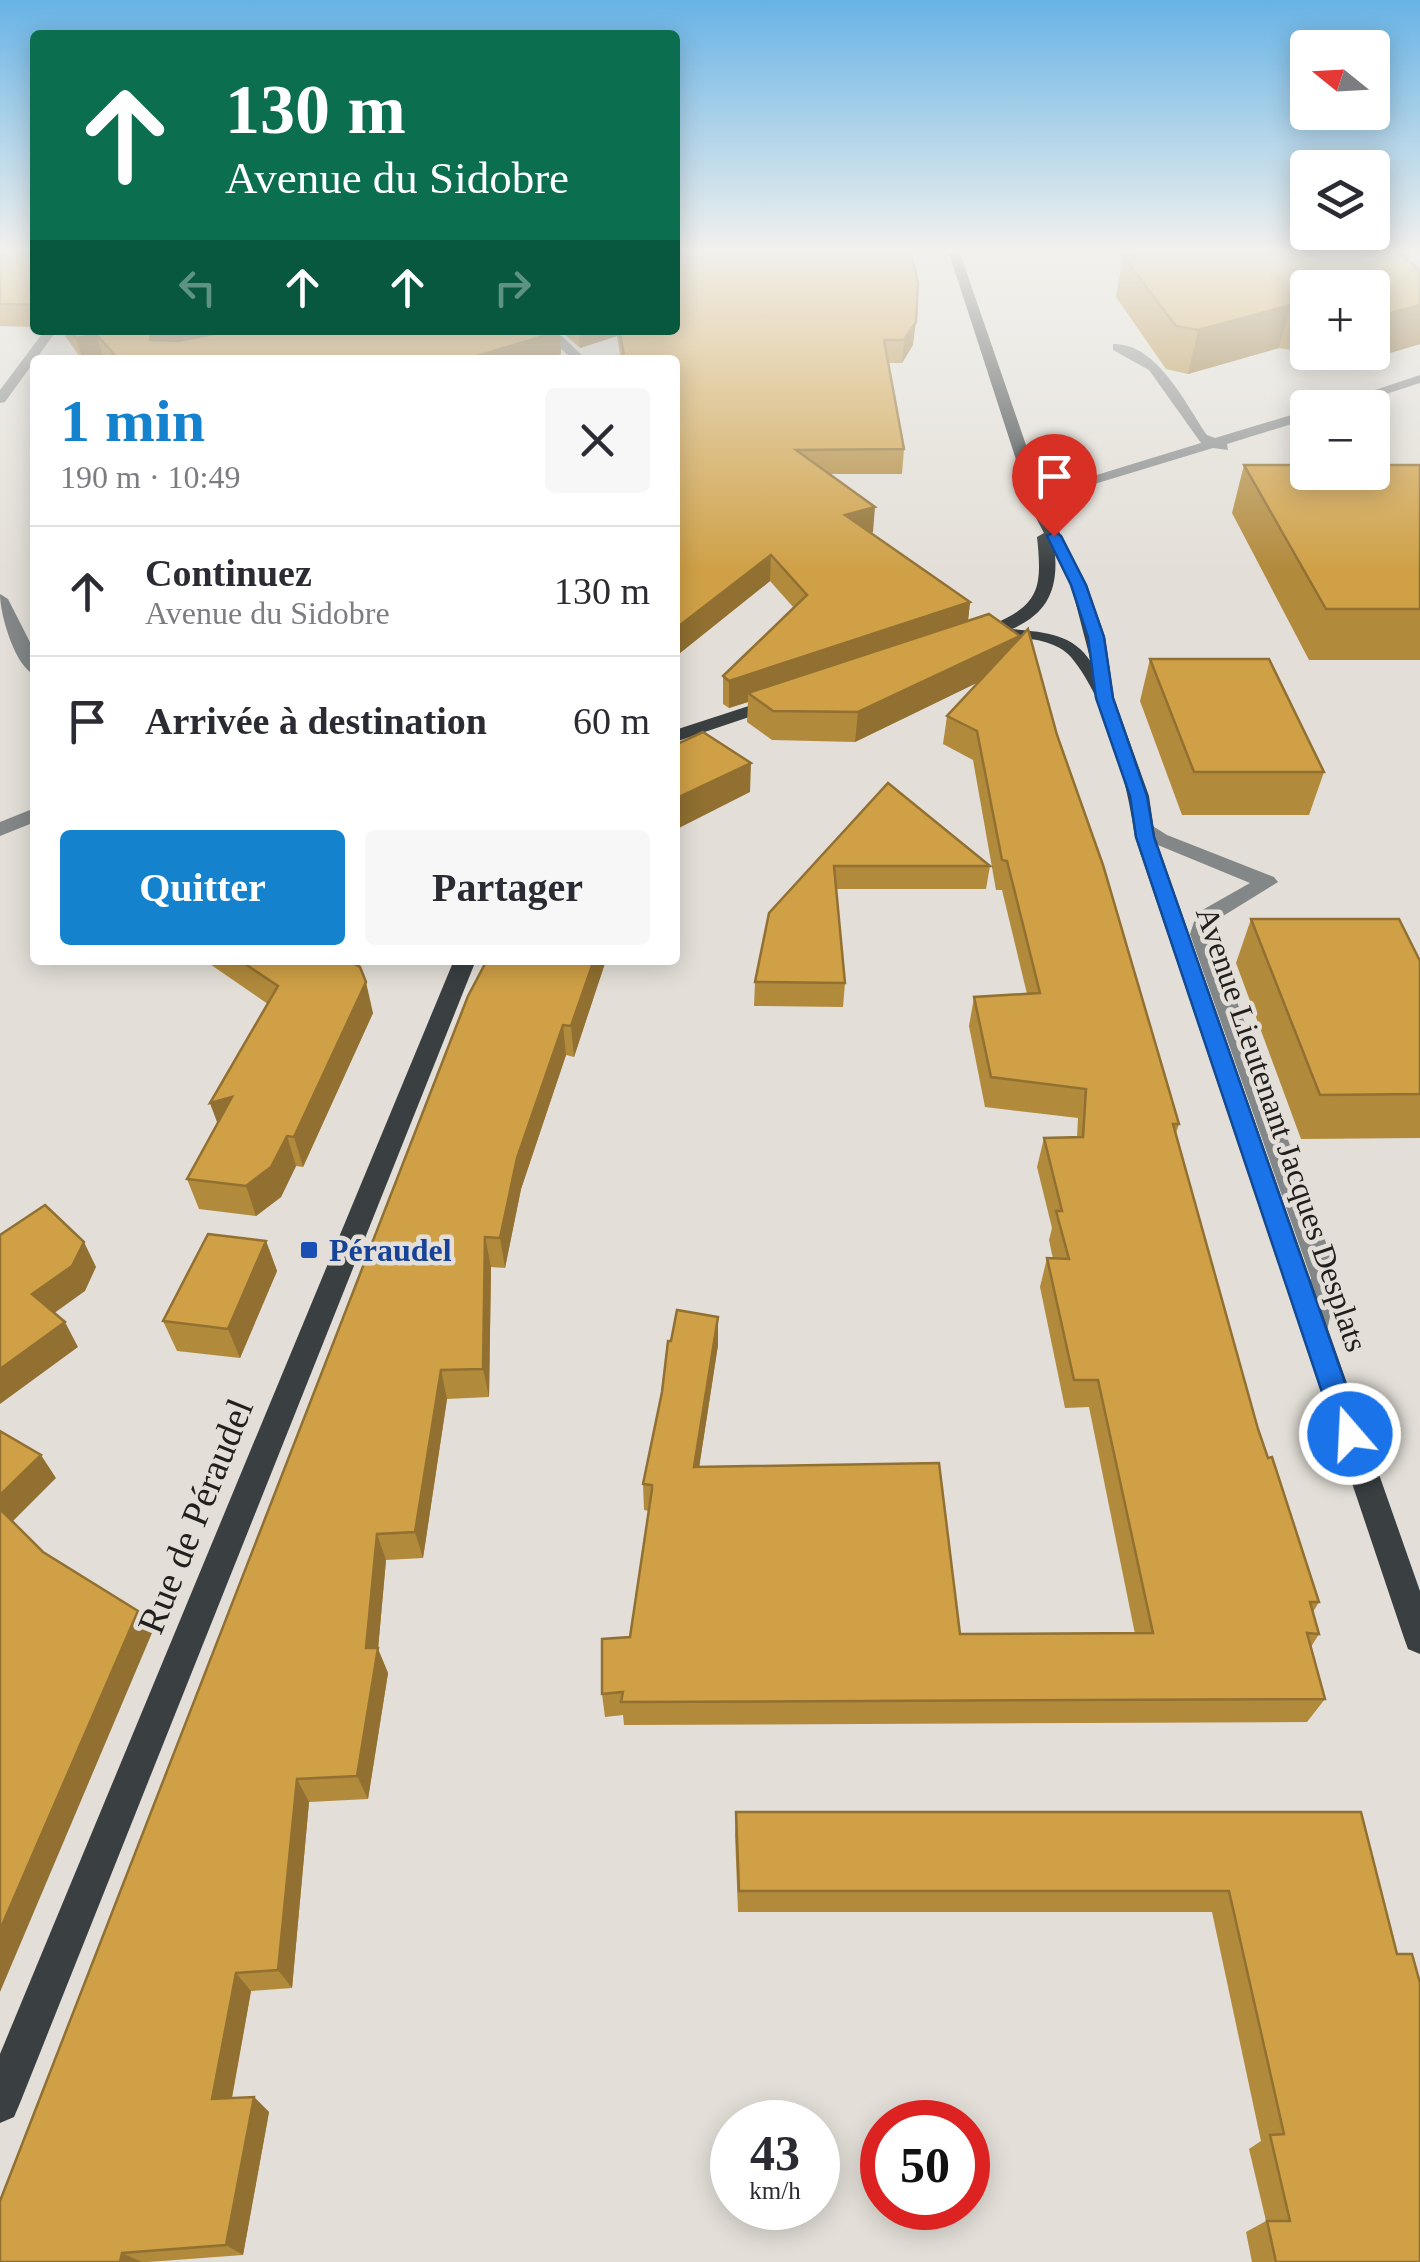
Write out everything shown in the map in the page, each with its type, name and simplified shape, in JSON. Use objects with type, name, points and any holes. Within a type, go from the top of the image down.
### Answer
[{"type":"main road","points":[[990,359],[1042,512],[1078,585],[1096,637],[1105,698]]},
{"type":"main road","points":[[953,644],[1026,615],[1049,589],[1051,575],[1042,512]]},
{"type":"main road","points":[[990,631],[1050,638],[1074,650],[1105,698]]},
{"type":"main road","points":[[680,734],[805,693]]},
{"type":"main road","name":"Avenue Lieutenant Jacques Desplats","points":[[1105,698],[1138,796],[1144,826],[1420,1638]]},
{"type":"main road","name":"Rue de Péraudel","points":[[0,2103],[463,965]]},
{"type":"street","points":[[0,399],[30,359]]},
{"type":"street","points":[[1139,359],[1154,366],[1202,438],[1246,450]]},
{"type":"street","points":[[1385,390],[1420,379]]},
{"type":"street","points":[[10,386],[30,385]]},
{"type":"street","points":[[1033,485],[1078,485],[1290,419]]},
{"type":"street","points":[[0,599],[30,660]]},
{"type":"street","points":[[0,830],[30,816]]},
{"type":"street","points":[[1144,826],[1160,839],[1267,882],[1206,918],[1201,934],[1326,1278],[1314,1331]]},
{"type":"building","points":[[680,359],[887,359],[904,449],[796,450],[875,507],[845,515],[970,602],[729,681],[723,676],[807,595],[771,555],[680,625]]},
{"type":"building","points":[[1244,465],[1290,465],[1290,490],[1390,490],[1390,465],[1420,465],[1420,609],[1326,609]]},
{"type":"building","points":[[989,614],[1020,636],[858,712],[773,711],[748,693]]},
{"type":"building","points":[[1028,629],[1057,735],[1103,865],[1179,1124],[1173,1124],[1258,1429],[1268,1458],[1272,1457],[1319,1602],[1310,1602],[1319,1634],[1307,1633],[1325,1699],[621,1702],[623,1692],[602,1694],[602,1639],[630,1637],[652,1489],[652,1485],[643,1484],[677,1310],[718,1317],[694,1467],[939,1463],[960,1634],[1153,1633],[1098,1380],[1074,1380],[1047,1258],[1069,1259],[1056,1211],[1062,1211],[1044,1138],[1083,1137],[1086,1089],[991,1077],[974,997],[1040,993],[1007,861],[1002,860],[977,731],[947,716]]},
{"type":"building","points":[[1150,659],[1269,659],[1324,772],[1194,772]]},
{"type":"building","points":[[703,732],[751,763],[680,797],[680,743]]},
{"type":"building","points":[[888,783],[990,866],[834,866],[845,983],[755,982],[769,913]]},
{"type":"building","points":[[1251,919],[1399,919],[1420,961],[1420,1094],[1320,1095]]},
{"type":"building","points":[[246,965],[356,965],[366,982],[294,1137],[287,1136],[271,1167],[246,1186],[187,1179],[232,1097],[210,1103],[278,986]]},
{"type":"building","points":[[484,965],[592,965],[571,1026],[563,1025],[517,1158],[500,1238],[485,1237],[483,1369],[441,1370],[415,1532],[377,1534],[366,1648],[378,1648],[357,1776],[297,1779],[278,1970],[236,1973],[212,2099],[254,2097],[226,2245],[122,2253],[120,2262],[0,2262],[0,2201],[468,996]]},
{"type":"building","points":[[45,1205],[84,1242],[72,1266],[32,1294],[65,1322],[0,1369],[0,1235]]},
{"type":"building","points":[[208,1234],[266,1241],[228,1329],[163,1321]]},
{"type":"building","points":[[0,1431],[41,1455],[0,1495]]},
{"type":"building","points":[[0,1509],[43,1552],[138,1611],[0,1930]]},
{"type":"building","points":[[736,1812],[1361,1812],[1397,1954],[1412,1954],[1420,1983],[1420,2262],[1276,2262],[1267,2221],[1290,2221],[1270,2135],[1284,2134],[1229,1891],[739,1891]]},
{"type":"place","name":"Péraudel","points":[[309,1250]]},
{"type":"route","points":[[1054,536],[1078,585],[1096,637],[1105,698],[1138,796],[1145,837],[1350,1434]]}]
